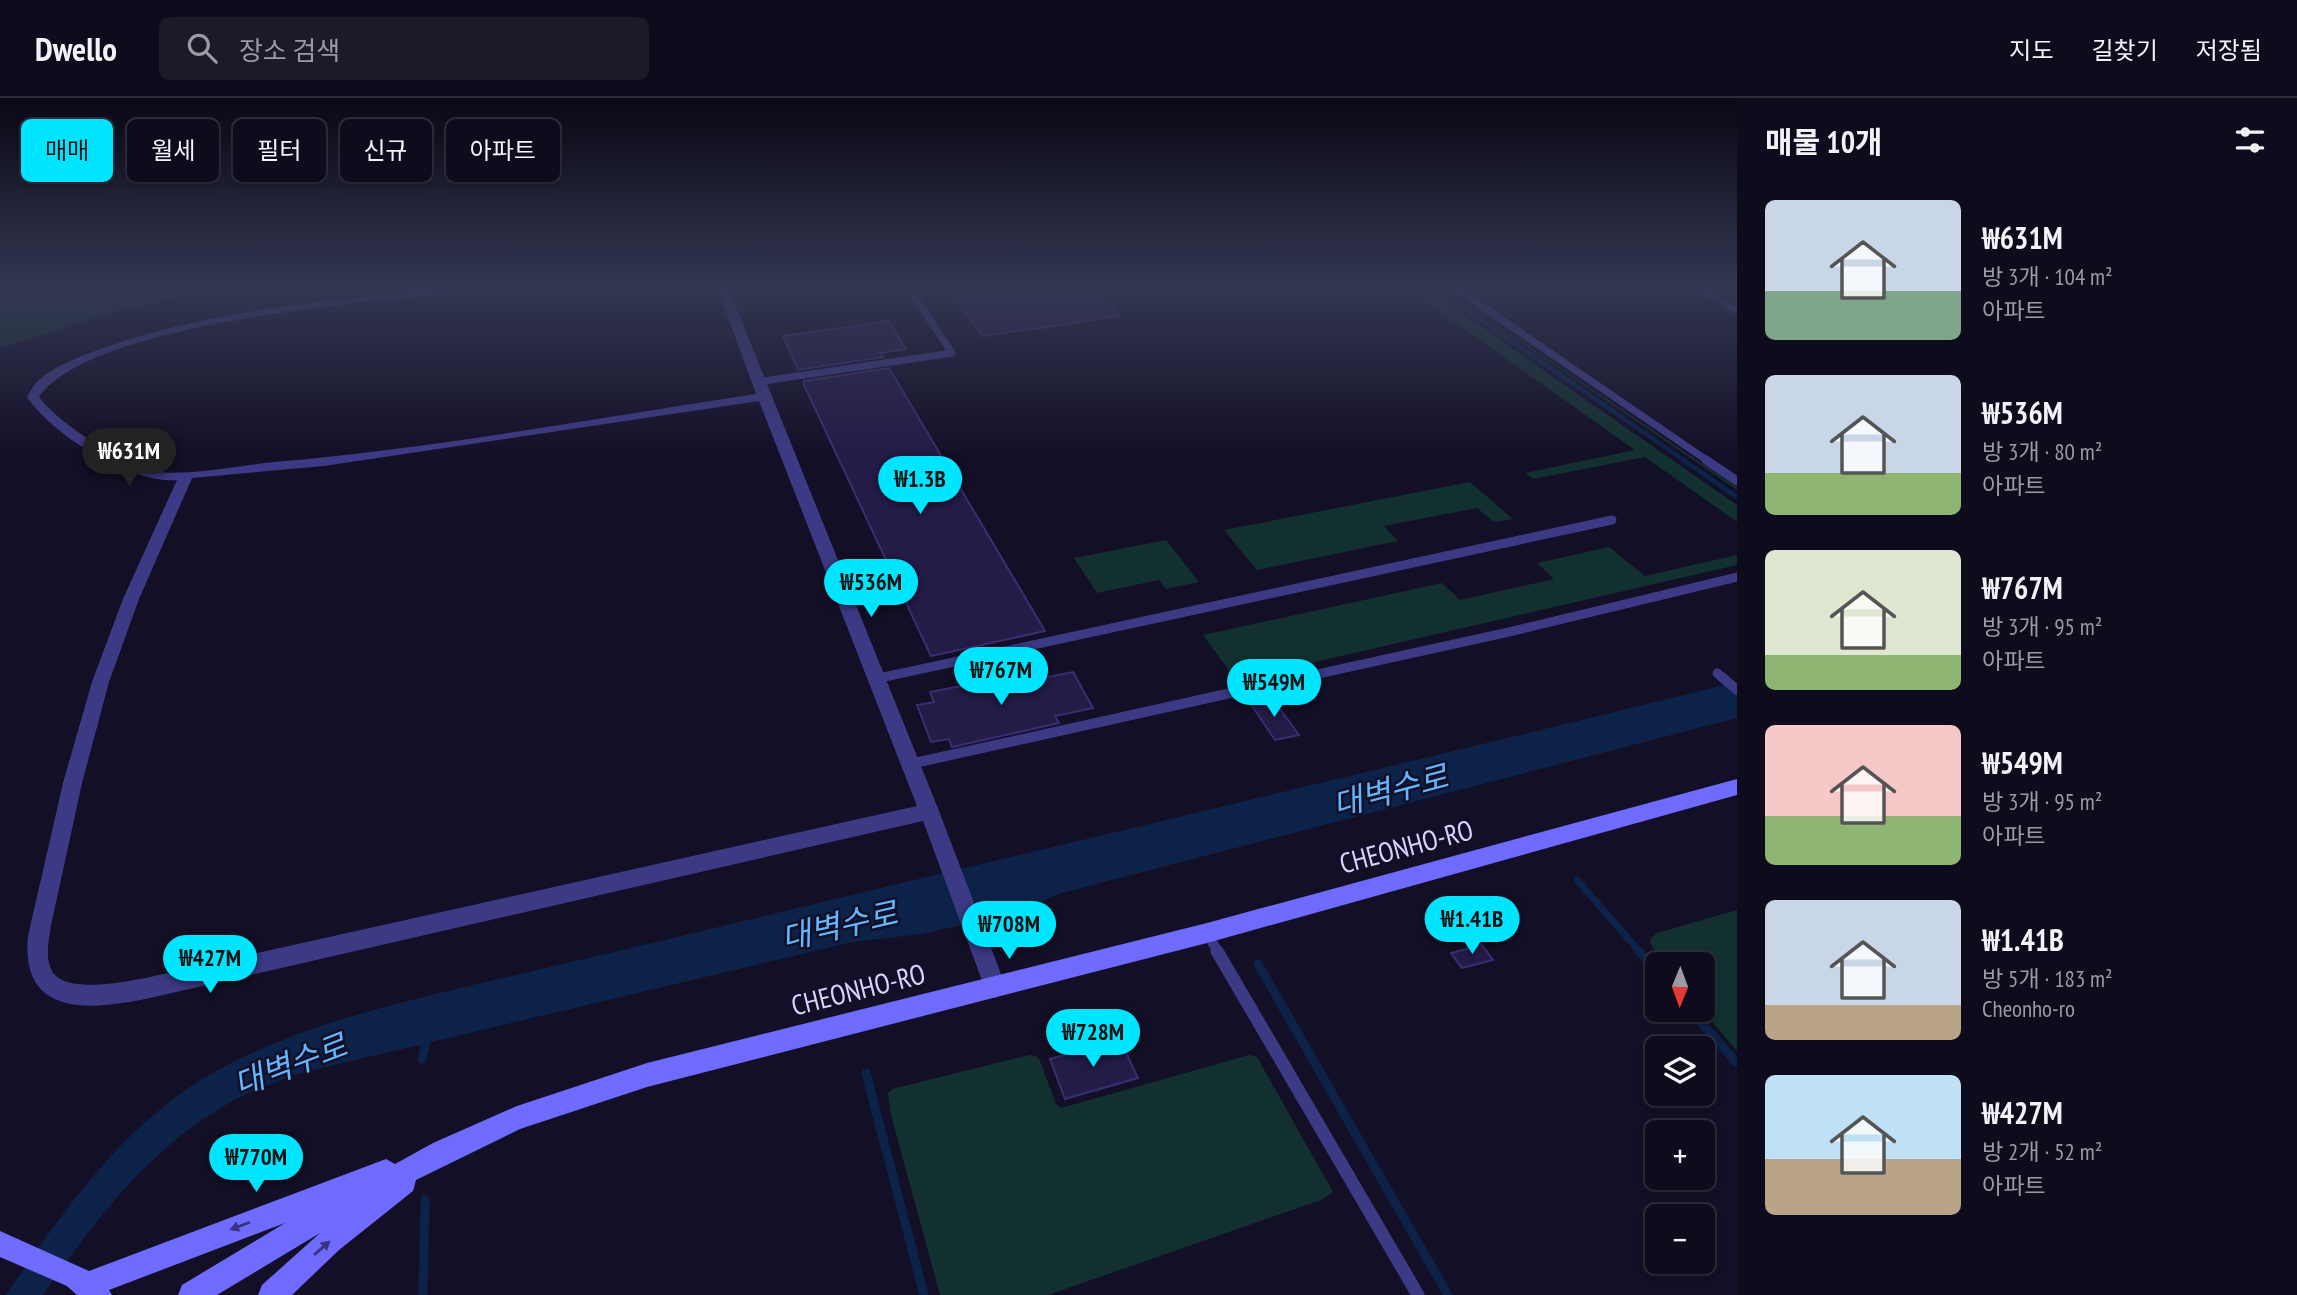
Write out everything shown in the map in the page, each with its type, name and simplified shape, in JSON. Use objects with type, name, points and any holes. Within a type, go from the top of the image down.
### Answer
[{"type":"street","points":[[141,343],[80,360],[47,378],[34,392],[34,402],[129,469],[149,476],[186,476],[368,456],[760,390]]},
{"type":"street","points":[[743,343],[996,986]]},
{"type":"street","points":[[186,476],[124,618],[87,729],[71,789],[40,927],[37,953],[39,969],[47,983],[61,992],[78,996],[103,994],[210,974],[929,811]]},
{"type":"street","name":"CHEONHO-RO","points":[[192,1295],[269,1247],[442,1152],[517,1118],[647,1075],[1207,933],[1737,787]]},
{"type":"street","points":[[9,1247],[87,1286],[442,1152]]},
{"type":"street","points":[[272,1295],[330,1241],[442,1152]]},
{"type":"lane","points":[[760,390],[952,354],[945,343]]},
{"type":"lane","points":[[1535,343],[1737,481]]},
{"type":"lane","points":[[875,680],[1612,520]]},
{"type":"lane","points":[[910,764],[1509,632],[1737,577]]},
{"type":"lane","points":[[1717,673],[1737,690]]},
{"type":"lane","points":[[1207,933],[1419,1295]]},
{"type":"green space","points":[[0,343],[16,343],[0,348]]},
{"type":"green space","points":[[1484,343],[1504,343],[1737,505],[1737,522],[1645,457],[1533,479],[1525,473],[1635,450]]},
{"type":"green space","points":[[1522,343],[1737,487],[1737,490]]},
{"type":"green space","points":[[1470,482],[1513,519],[1494,522],[1477,508],[1384,526],[1398,541],[1257,570],[1224,530]]},
{"type":"green space","points":[[1166,540],[1199,582],[1166,589],[1159,580],[1097,593],[1074,558]]},
{"type":"green space","points":[[1609,547],[1645,576],[1737,555],[1737,565],[1236,680],[1203,635],[1442,583],[1460,600],[1554,579],[1537,563]]},
{"type":"green space","points":[[1737,910],[1737,1051],[1712,1022],[1715,1022],[1715,952],[1656,952],[1650,943],[1657,933]]},
{"type":"green space","points":[[1029,1055],[1036,1056],[1040,1061],[1056,1104],[1061,1108],[1249,1055],[1257,1057],[1333,1192],[1321,1200],[1048,1295],[940,1295],[891,1115],[888,1093],[892,1089]]},
{"type":"water","name":"대벽수로","points":[[1737,682],[1737,718],[1058,894],[1021,912],[922,934],[852,942],[293,1075],[232,1101],[170,1144],[123,1190],[43,1295],[6,1295],[74,1200],[125,1141],[154,1115],[218,1070],[312,1029],[444,992]]},
{"type":"building","points":[[786,343],[902,343],[906,349],[880,353],[883,357],[798,370]]},
{"type":"building","points":[[889,368],[1045,631],[931,656],[804,385],[804,381]]},
{"type":"building","points":[[1073,672],[1093,708],[1055,716],[1059,723],[952,747],[949,739],[931,742],[917,705],[934,702],[930,692],[1029,673],[1032,680]]},
{"type":"building","points":[[1272,698],[1299,735],[1275,740],[1250,703]]},
{"type":"building","points":[[1482,945],[1493,960],[1462,968],[1451,953]]},
{"type":"building","points":[[1120,1040],[1138,1078],[1065,1099],[1050,1059]]},
{"type":"waterway","points":[[1514,343],[1685,461]]},
{"type":"waterway","points":[[1683,460],[1737,497]]},
{"type":"waterway","points":[[1577,880],[1640,952]]},
{"type":"waterway","points":[[1639,951],[1645,958]]},
{"type":"waterway","points":[[1258,964],[1448,1295]]},
{"type":"waterway","points":[[1701,1022],[1737,1063]]},
{"type":"waterway","points":[[422,1059],[427,1037]]},
{"type":"waterway","points":[[866,1073],[924,1295]]},
{"type":"waterway","points":[[423,1295],[425,1200]]}]
